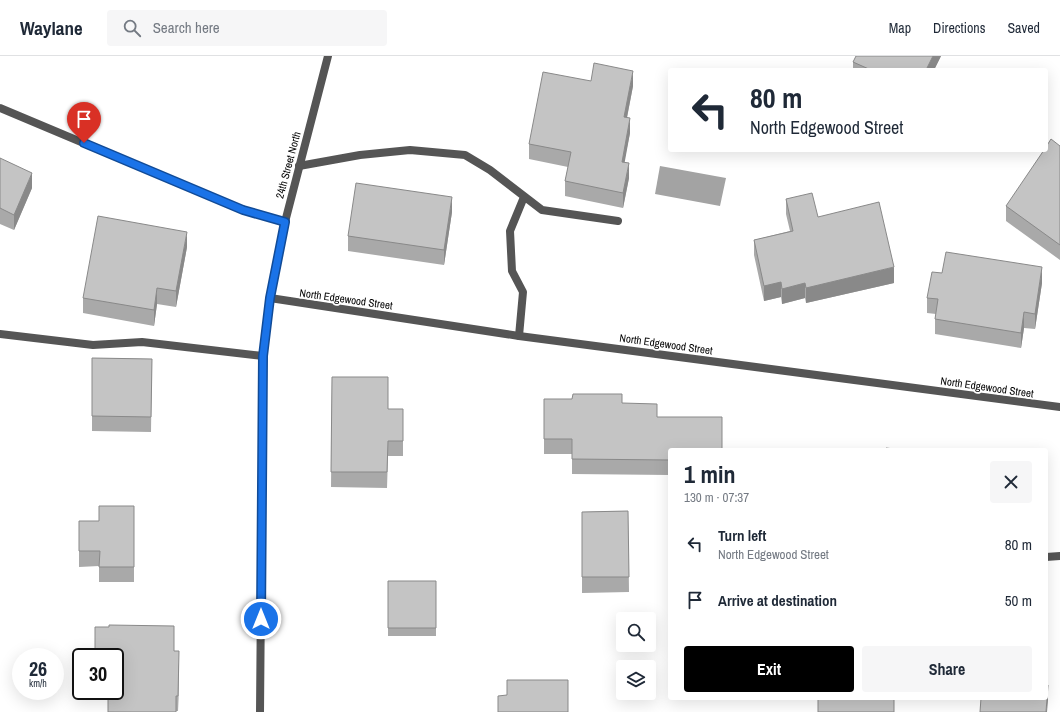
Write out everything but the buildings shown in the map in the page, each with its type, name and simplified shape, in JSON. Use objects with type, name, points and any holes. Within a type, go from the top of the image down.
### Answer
[{"type":"street","name":"24th Street North","points":[[260,712],[263,356],[270,298],[285,222],[328,56]]},
{"type":"street","points":[[0,108],[243,210],[285,222]]},
{"type":"street","points":[[299,166],[360,154],[410,150],[465,155],[490,170],[542,210],[618,221]]},
{"type":"street","points":[[519,336],[523,292],[512,271],[510,231],[524,197]]},
{"type":"street","name":"North Edgewood Street","points":[[270,298],[519,336],[1060,407]]},
{"type":"street","points":[[0,334],[93,345],[142,342],[263,356]]},
{"type":"street","points":[[1048,557],[1060,556]]},
{"type":"shaded area","points":[[660,166],[726,178],[720,206],[655,194]]},
{"type":"route","points":[[84,143],[243,210],[285,222],[270,298],[263,356],[261,619]]}]
